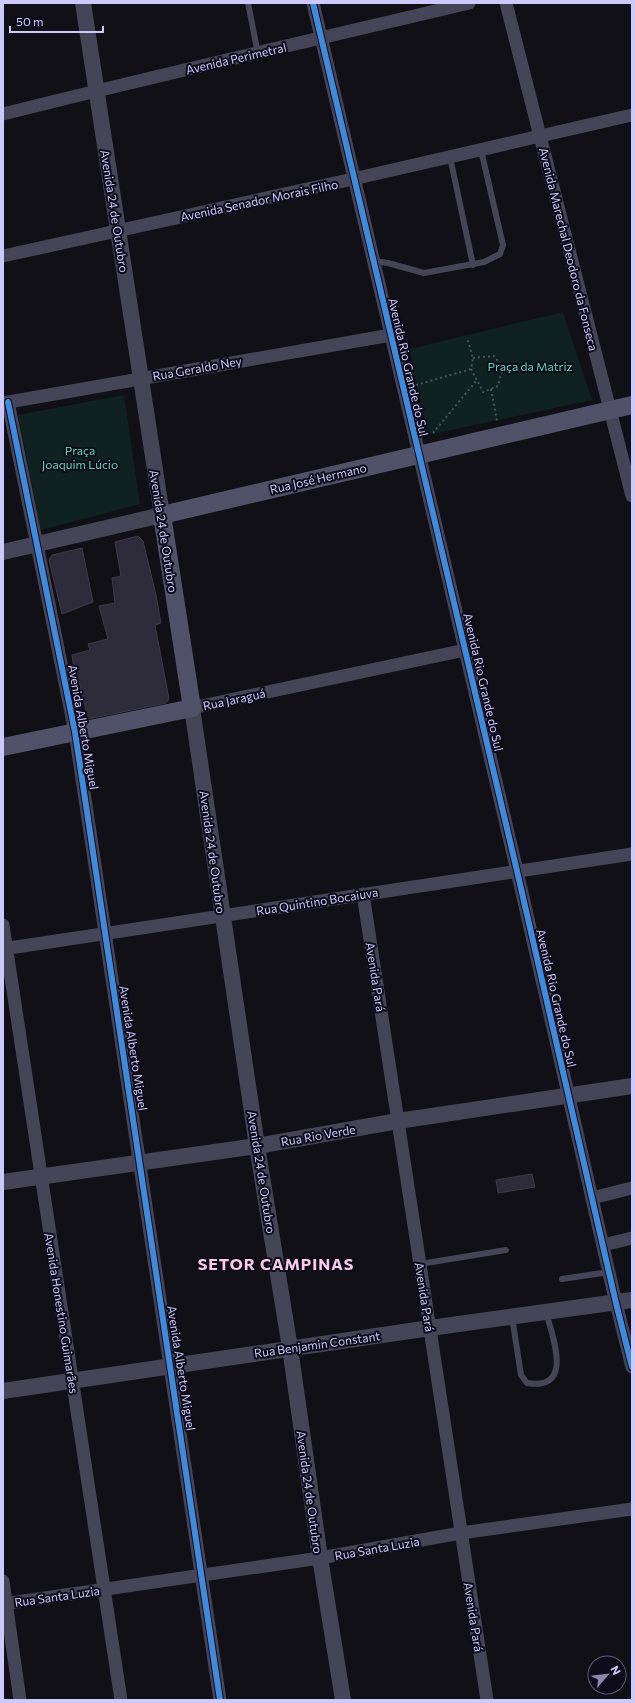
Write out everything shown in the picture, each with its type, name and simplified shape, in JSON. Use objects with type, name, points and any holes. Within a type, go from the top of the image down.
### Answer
[{"type":"main road","name":"Rua José Hermano","points":[[162,515],[632,404]]},
{"type":"main road","name":"Avenida 24 de Outubro","points":[[162,515],[192,708]]},
{"type":"main road","name":"Rua Jaraguá","points":[[3,747],[192,708]]},
{"type":"street","name":"Avenida 24 de Outubro","points":[[83,3],[162,515]]},
{"type":"street","name":"Avenida Rio Grande do Sul","points":[[312,3],[517,871],[602,1245],[632,1367]]},
{"type":"street","name":"Avenida Perimetral","points":[[3,114],[96,90],[258,54],[442,6],[469,3]]},
{"type":"street","name":"Avenida Marechal Deodoro da Fonseca","points":[[506,3],[632,496]]},
{"type":"street","name":"Avenida Senador Morais Filho","points":[[3,256],[353,179],[632,115]]},
{"type":"street","name":"Rua Geraldo Ney","points":[[5,402],[391,335]]},
{"type":"street","name":"Avenida Alberto Miguel","points":[[5,402],[76,732],[220,1700]]},
{"type":"street","name":"Rua José Hermano","points":[[3,552],[162,515]]},
{"type":"street","name":"Rua Jaraguá","points":[[192,708],[465,650]]},
{"type":"street","name":"Avenida 24 de Outubro","points":[[192,708],[257,1146],[290,1348],[320,1558],[343,1700]]},
{"type":"street","name":"Rua Quintino Bocaiuva","points":[[5,948],[632,854]]},
{"type":"street","name":"Avenida Pará","points":[[363,894],[487,1700]]},
{"type":"street","name":"Avenida Honestino Guimarães","points":[[3,926],[5,948],[121,1700]]},
{"type":"street","name":"Rua Rio Verde","points":[[3,1182],[257,1146],[398,1121],[632,1086]]},
{"type":"street","points":[[592,1198],[632,1188]]},
{"type":"street","points":[[602,1245],[632,1238]]},
{"type":"street","name":"Rua Benjamin Constant","points":[[3,1391],[290,1348],[632,1300]]},
{"type":"street","name":"Rua Santa Luzia","points":[[4,1604],[320,1558],[461,1533],[632,1509]]},
{"type":"street","points":[[3,1581],[4,1604],[20,1700]]},
{"type":"lane","points":[[248,3],[258,54]]},
{"type":"lane","points":[[373,261],[388,263],[424,273],[484,262],[500,254],[503,245],[481,150]]},
{"type":"lane","points":[[450,157],[473,264]]},
{"type":"lane","points":[[420,1264],[506,1250]]},
{"type":"lane","points":[[562,1279],[609,1272]]},
{"type":"lane","points":[[512,1317],[522,1375],[527,1383],[544,1383],[552,1379],[556,1373],[557,1358],[546,1312]]},
{"type":"path","points":[[467,338],[473,358],[471,369],[483,392],[498,386],[503,367],[494,356],[473,358]]},
{"type":"path","points":[[416,385],[471,369]]},
{"type":"path","points":[[432,433],[477,380]]},
{"type":"path","points":[[491,389],[501,435]]},
{"type":"green space","name":"Praça da Matriz","points":[[563,312],[592,400],[428,435],[409,349]]},
{"type":"green space","name":"Praça Joaquim Lúcio","points":[[124,395],[140,504],[41,530],[18,415]]},
{"type":"building","points":[[138,536],[143,541],[156,595],[161,623],[155,625],[169,699],[166,703],[88,719],[76,669],[74,669],[72,655],[90,650],[88,644],[108,639],[99,606],[115,603],[112,578],[121,576],[115,542]]},
{"type":"building","points":[[82,548],[93,602],[62,614],[49,560],[52,555]]},
{"type":"building","points":[[532,1174],[535,1187],[498,1193],[496,1180]]},
{"type":"cycle path","points":[[313,3],[632,1367]]},
{"type":"cycle path","points":[[8,402],[75,732],[220,1700]]},
{"type":"district","name":"SETOR CAMPINAS","points":[[276,1263]]}]
